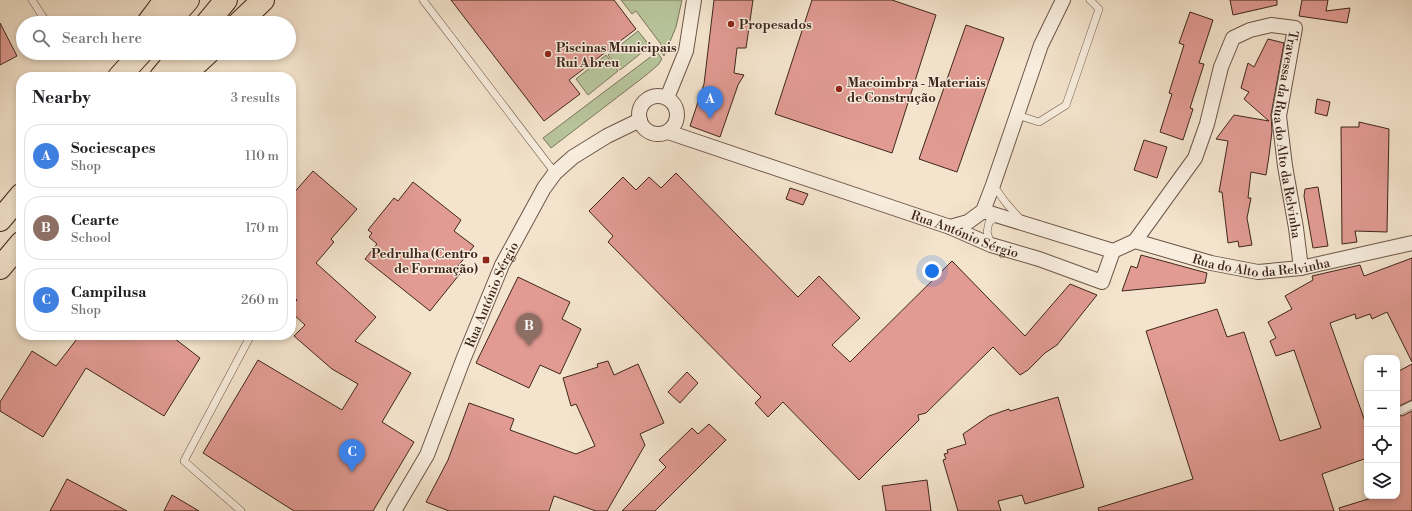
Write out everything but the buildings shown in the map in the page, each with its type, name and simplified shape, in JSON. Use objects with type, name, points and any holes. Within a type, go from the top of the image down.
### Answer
[{"type":"highway","points":[[153,16],[165,0]]},
{"type":"highway","points":[[174,16],[188,0]]},
{"type":"highway","points":[[213,16],[226,0]]},
{"type":"highway","points":[[246,16],[263,0]]},
{"type":"highway","points":[[119,72],[126,60]]},
{"type":"highway","points":[[124,72],[135,60]]},
{"type":"highway","points":[[165,72],[175,60]]},
{"type":"highway","points":[[187,72],[200,60]]},
{"type":"highway","points":[[0,220],[16,201]]},
{"type":"highway","points":[[0,268],[16,249]]},
{"type":"street","points":[[667,98],[686,51],[694,0]]},
{"type":"street","points":[[950,227],[968,222],[982,211],[993,185],[1041,45],[1063,0]]},
{"type":"street","name":"Travessa da Rua do Alto da Relvinha","points":[[1135,241],[1195,158],[1208,124],[1221,67],[1233,38],[1250,30],[1271,25],[1295,28],[1279,116],[1285,166],[1296,228],[1301,268]]},
{"type":"street","points":[[658,95],[667,98],[675,104],[678,114],[675,124],[668,132],[660,134],[651,133],[644,128],[640,120],[640,111],[643,103],[650,97],[658,95]]},
{"type":"street","name":"Rua António Sérgio","points":[[394,511],[427,455],[463,360],[502,265],[544,188],[555,173],[573,157],[607,136],[640,120]]},
{"type":"street","name":"Rua António Sérgio","points":[[668,132],[950,227],[991,244],[1039,259],[1102,282],[1113,251],[982,211]]},
{"type":"street","points":[[1113,251],[1135,241]]},
{"type":"street","name":"Rua do Alto da Relvinha","points":[[1135,241],[1211,263],[1258,272],[1301,268],[1412,243]]},
{"type":"lane","points":[[32,0],[42,16]]},
{"type":"lane","points":[[423,0],[555,173]]},
{"type":"lane","points":[[1017,115],[1039,122],[1066,105],[1099,9],[1090,0]]},
{"type":"lane","points":[[993,185],[1006,203],[1024,223]]},
{"type":"lane","points":[[991,244],[987,232],[989,222],[998,215]]},
{"type":"lane","points":[[242,511],[184,460],[248,340]]},
{"type":"lane","points":[[1400,411],[1412,405]]},
{"type":"green space","points":[[621,0],[682,0],[676,27],[664,56],[659,50],[663,47],[636,11],[632,14]]},
{"type":"green space","points":[[638,31],[650,46],[620,70],[608,55]]},
{"type":"green space","points":[[657,52],[662,59],[658,65],[551,148],[543,138]]},
{"type":"green space","points":[[606,55],[618,71],[588,95],[576,79]]},
{"type":"place","name":"Propesados","points":[[731,24]]},
{"type":"place","name":"Piscinas Municipais Rui Abreu","points":[[548,54]]},
{"type":"place","name":"Macoimbra - Materiais de Construção","points":[[839,89]]},
{"type":"place","name":"Sociescapes","points":[[710,119]]},
{"type":"place","name":"Pedrulha (Centro de Formação)","points":[[486,260]]},
{"type":"place","name":"Cearte","points":[[529,346]]},
{"type":"place","name":"Campilusa","points":[[352,472]]}]
